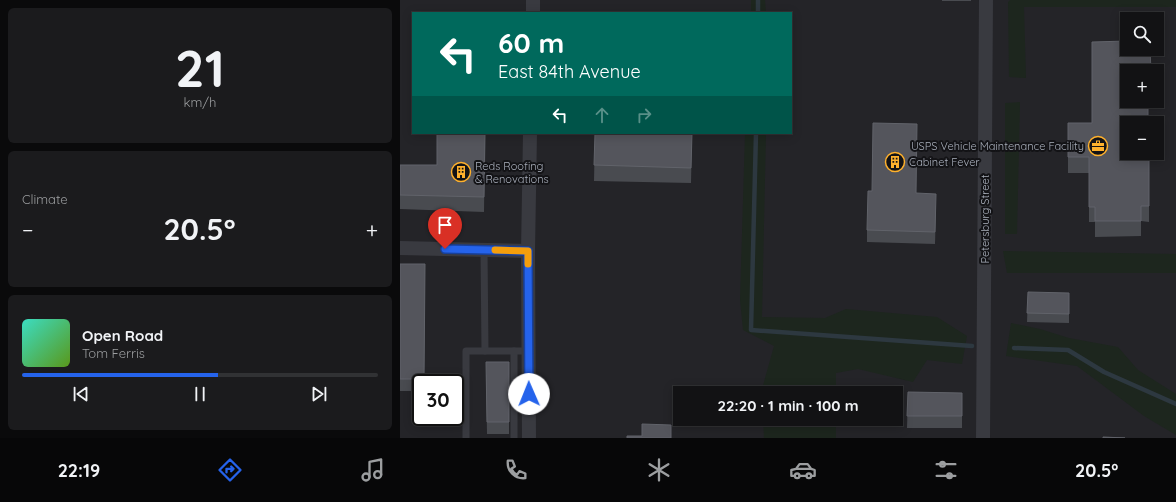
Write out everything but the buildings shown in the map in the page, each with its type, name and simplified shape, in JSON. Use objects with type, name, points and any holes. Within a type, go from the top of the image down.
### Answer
[{"type":"street","points":[[533,0],[533,12]]},
{"type":"street","name":"Petersburg Street","points":[[983,438],[986,0]]},
{"type":"street","points":[[529,438],[528,251],[530,134]]},
{"type":"street","points":[[400,248],[528,251]]},
{"type":"lane","points":[[484,250],[485,351]]},
{"type":"lane","points":[[466,438],[466,351],[528,351]]},
{"type":"lane","points":[[514,351],[514,438]]},
{"type":"shaded area","points":[[400,0],[1176,0],[1176,438],[400,438]]},
{"type":"shaded area","points":[[751,0],[765,0],[766,12],[751,12]]},
{"type":"shaded area","points":[[1010,0],[1176,0],[1176,7],[1024,7],[1026,78],[1009,77],[1008,2]]},
{"type":"shaded area","points":[[1020,102],[1017,234],[1005,234],[1005,103]]},
{"type":"shaded area","points":[[745,134],[766,134],[762,317],[825,318],[846,309],[937,317],[967,336],[962,364],[927,360],[913,382],[858,369],[836,373],[836,386],[763,386],[774,346],[743,330],[740,300]]},
{"type":"shaded area","points":[[1003,251],[1176,254],[1176,273],[1007,273]]},
{"type":"shaded area","points":[[1011,323],[1040,329],[1069,338],[1118,347],[1138,370],[1176,394],[1176,435],[1144,416],[1077,366],[1006,356]]},
{"type":"shaded area","points":[[763,426],[836,426],[836,438],[764,438]]},
{"type":"waterway","points":[[758,0],[758,12]]},
{"type":"waterway","points":[[756,134],[751,330],[972,346]]},
{"type":"waterway","points":[[1014,348],[1068,350],[1104,372],[1176,404]]},
{"type":"slow traffic","points":[[495,250],[528,251],[528,264]]},
{"type":"place","name":"USPS Vehicle Maintenance Facility","points":[[1098,146]]},
{"type":"place","name":"Cabinet Fever","points":[[895,162]]},
{"type":"place","name":"Reds Roofing & Renovations","points":[[461,172]]},
{"type":"route","points":[[445,249],[528,251],[529,394]]}]
